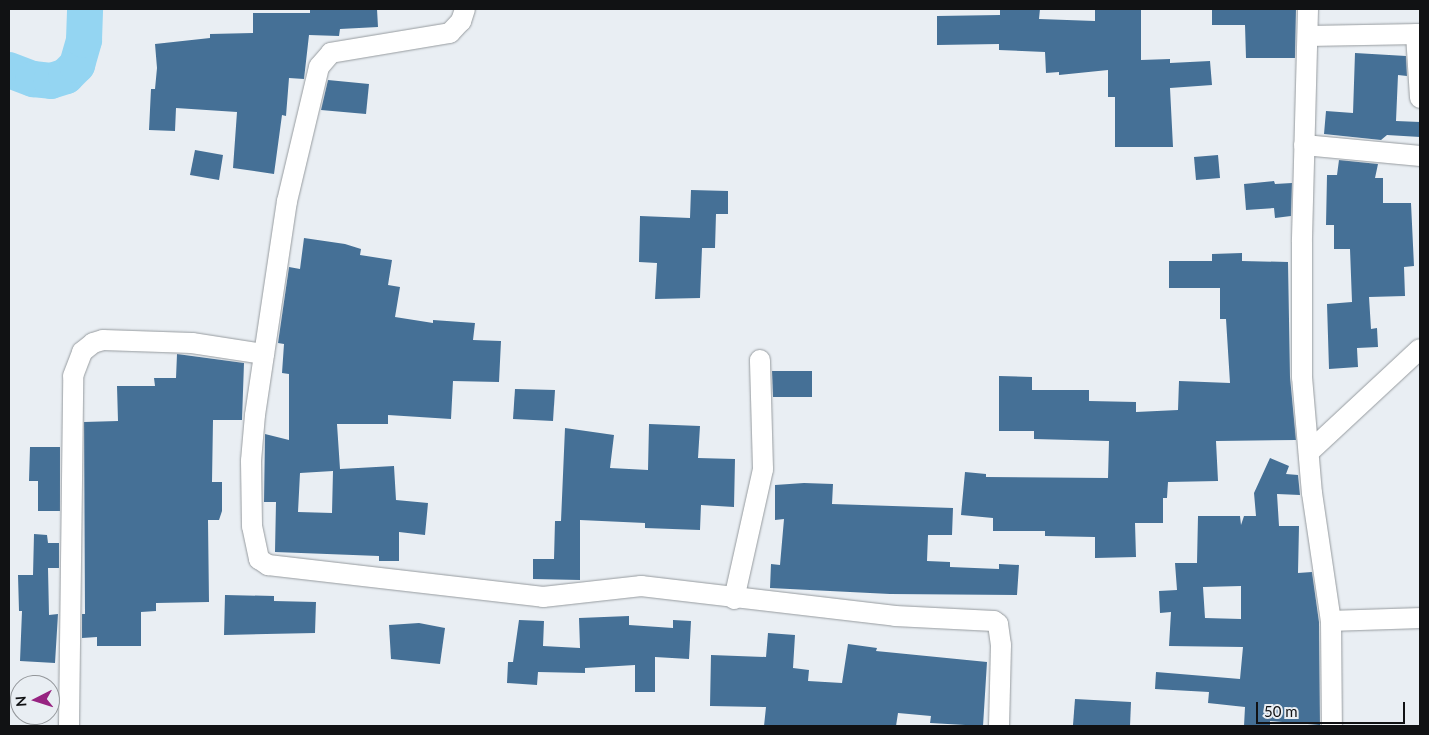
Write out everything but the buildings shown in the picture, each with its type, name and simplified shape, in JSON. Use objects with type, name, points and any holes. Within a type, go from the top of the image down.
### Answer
[{"type":"street","points":[[465,9],[461,21],[450,33],[331,53],[319,67],[287,201],[264,354],[251,460],[252,526],[259,559],[268,565],[543,597],[641,586],[734,599],[895,616],[994,621],[998,624],[1001,645],[999,726]]},
{"type":"street","points":[[1308,9],[1304,145],[1302,377],[1309,452],[1331,621],[1332,726]]},
{"type":"street","points":[[1308,36],[1418,34],[1420,98]]},
{"type":"street","points":[[1304,145],[1420,156]]},
{"type":"street","points":[[69,726],[73,376],[82,352],[93,343],[103,340],[192,343],[264,354]]},
{"type":"street","points":[[1309,452],[1420,349]]},
{"type":"street","points":[[734,599],[763,469],[760,360]]},
{"type":"street","points":[[1331,621],[1420,618]]},
{"type":"waterway","points":[[9,70],[33,79],[51,81],[66,76],[77,65],[84,40],[85,9]]}]
